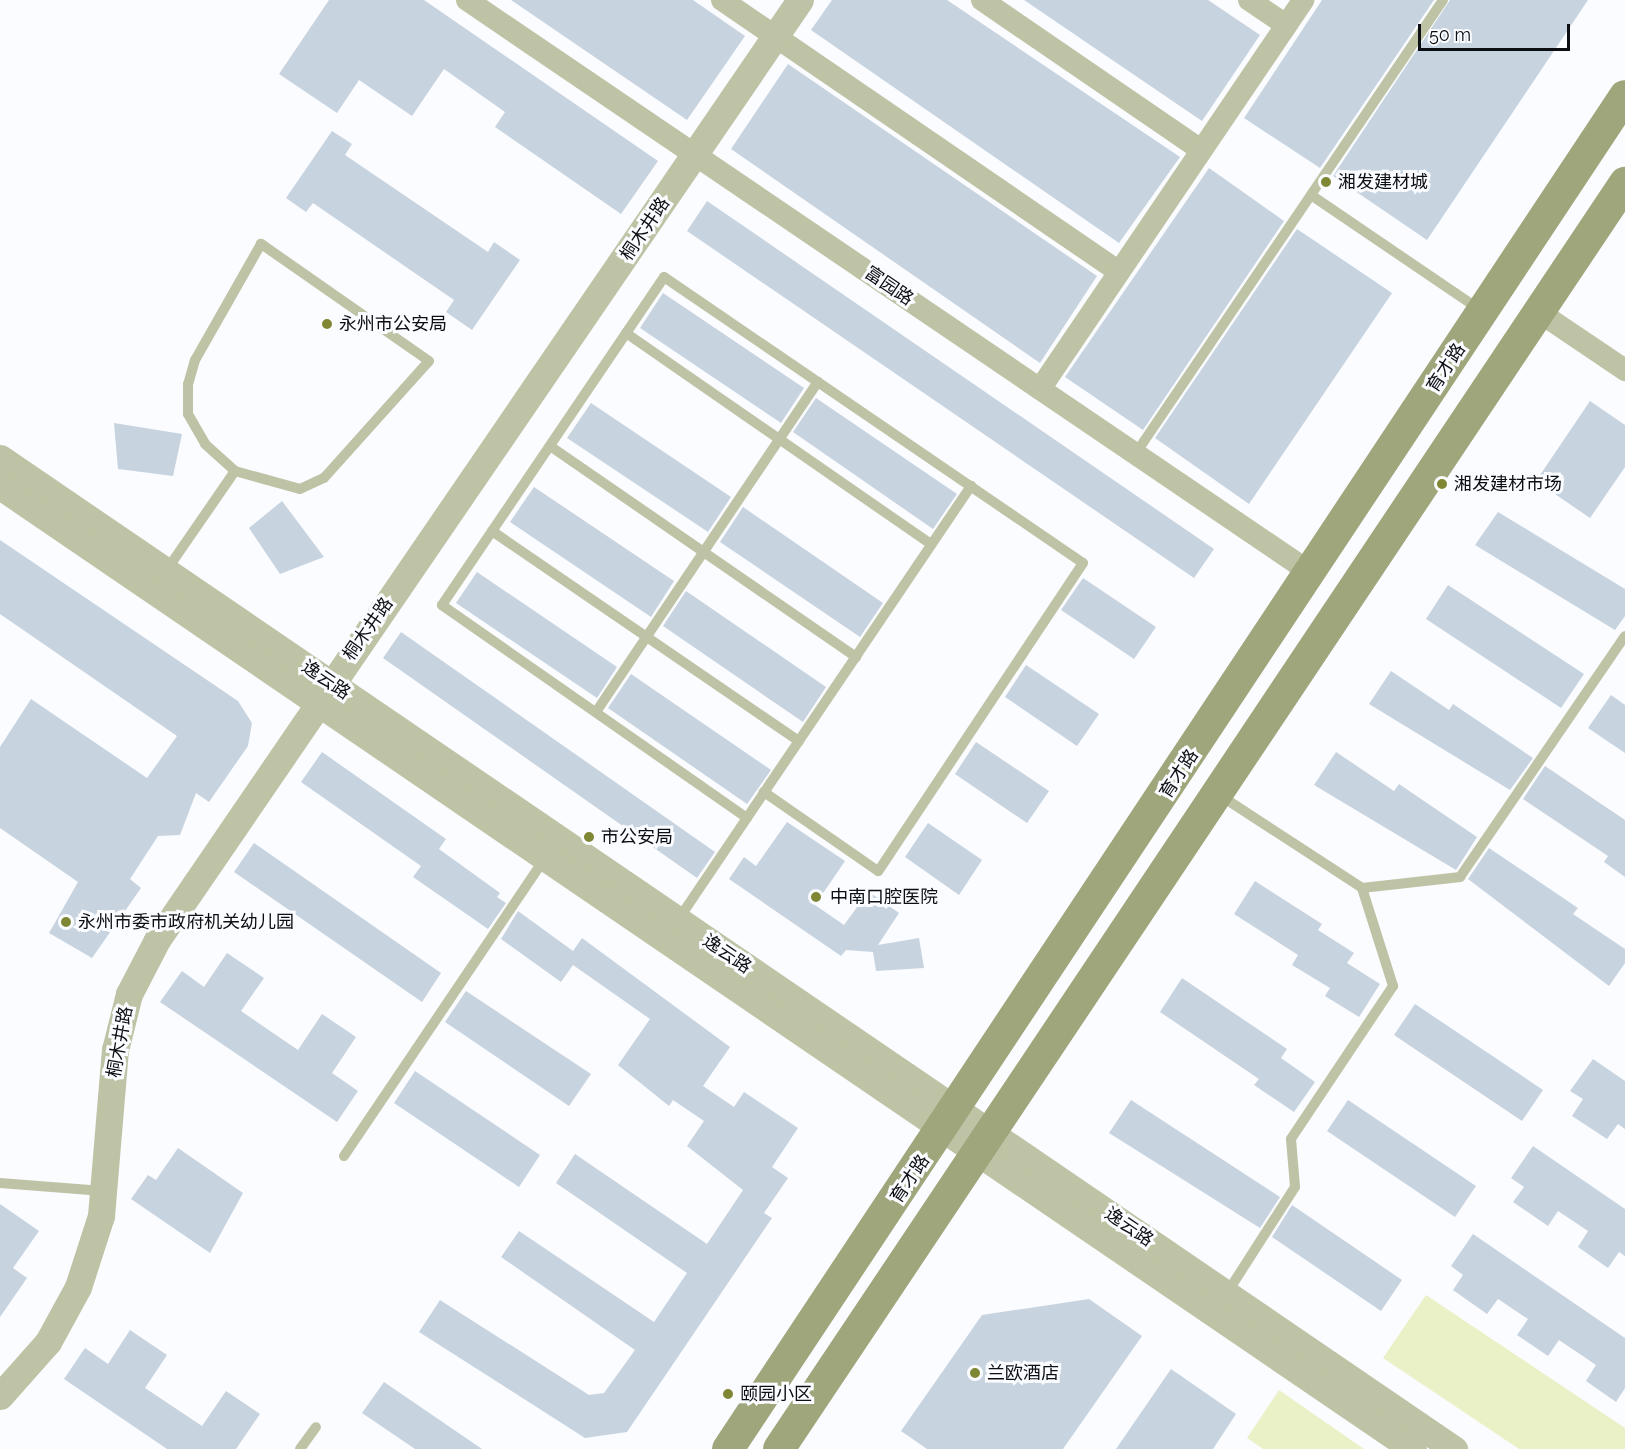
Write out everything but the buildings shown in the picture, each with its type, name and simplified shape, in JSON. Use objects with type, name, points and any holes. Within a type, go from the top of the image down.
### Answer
[{"type":"main road","name":"育才路","points":[[728,1449],[950,1120],[1625,96]]},
{"type":"main road","points":[[779,1449],[1625,183]]},
{"type":"main road","points":[[1036,990],[1071,1014]]},
{"type":"main road","points":[[862,1250],[897,1274]]},
{"type":"street","name":"富园路","points":[[467,0],[1311,573]]},
{"type":"street","points":[[722,0],[1119,272]]},
{"type":"street","name":"桐木井路","points":[[0,1396],[48,1342],[78,1287],[103,1191],[115,1050],[129,994],[157,940],[800,0]]},
{"type":"street","points":[[982,0],[1201,150]]},
{"type":"street","points":[[1249,0],[1286,25]]},
{"type":"street","points":[[1040,389],[1303,0]]},
{"type":"street","points":[[1539,312],[1625,370]]},
{"type":"street","name":"逸云路","points":[[0,458],[166,571],[324,693],[545,858],[985,1143],[1226,1294],[1454,1449]]},
{"type":"street","name":"逸云路","points":[[0,486],[678,920],[950,1120]]},
{"type":"street","name":"逸云路","points":[[985,1143],[1413,1449]]},
{"type":"lane","points":[[1136,453],[1443,0]]},
{"type":"lane","points":[[1311,195],[1483,312]]},
{"type":"lane","points":[[261,244],[429,361],[324,478],[300,489],[235,471],[206,444],[188,414],[188,384],[195,360],[261,244]]},
{"type":"lane","points":[[747,818],[442,605],[664,277],[1083,563],[878,871],[764,792]]},
{"type":"lane","points":[[626,333],[932,544]]},
{"type":"lane","points":[[596,712],[818,382]]},
{"type":"lane","points":[[550,446],[856,657]]},
{"type":"lane","points":[[166,571],[235,471]]},
{"type":"lane","points":[[678,920],[970,486]]},
{"type":"lane","points":[[492,531],[799,741]]},
{"type":"lane","points":[[1362,888],[1460,877],[1625,636]]},
{"type":"lane","points":[[1218,794],[1362,888],[1393,986],[1291,1138],[1294,1187],[1226,1294]]},
{"type":"lane","points":[[344,1156],[545,858]]},
{"type":"lane","points":[[0,1182],[103,1191]]},
{"type":"lane","points":[[300,1449],[316,1427]]},
{"type":"green space","points":[[1426,1295],[1625,1428],[1625,1449],[1519,1449],[1383,1358]]},
{"type":"green space","points":[[1279,1390],[1364,1449],[1263,1449],[1247,1438]]},
{"type":"place","name":"湘发建材城","points":[[1326,182]]},
{"type":"place","name":"永州市公安局","points":[[327,324]]},
{"type":"place","name":"湘发建材市场","points":[[1442,484]]},
{"type":"place","name":"市公安局","points":[[589,837]]},
{"type":"place","name":"中南口腔医院","points":[[816,897]]},
{"type":"place","name":"永州市委市政府机关幼儿园","points":[[66,922]]},
{"type":"place","name":"兰欧酒店","points":[[975,1373]]},
{"type":"place","name":"颐园小区","points":[[728,1394]]}]
